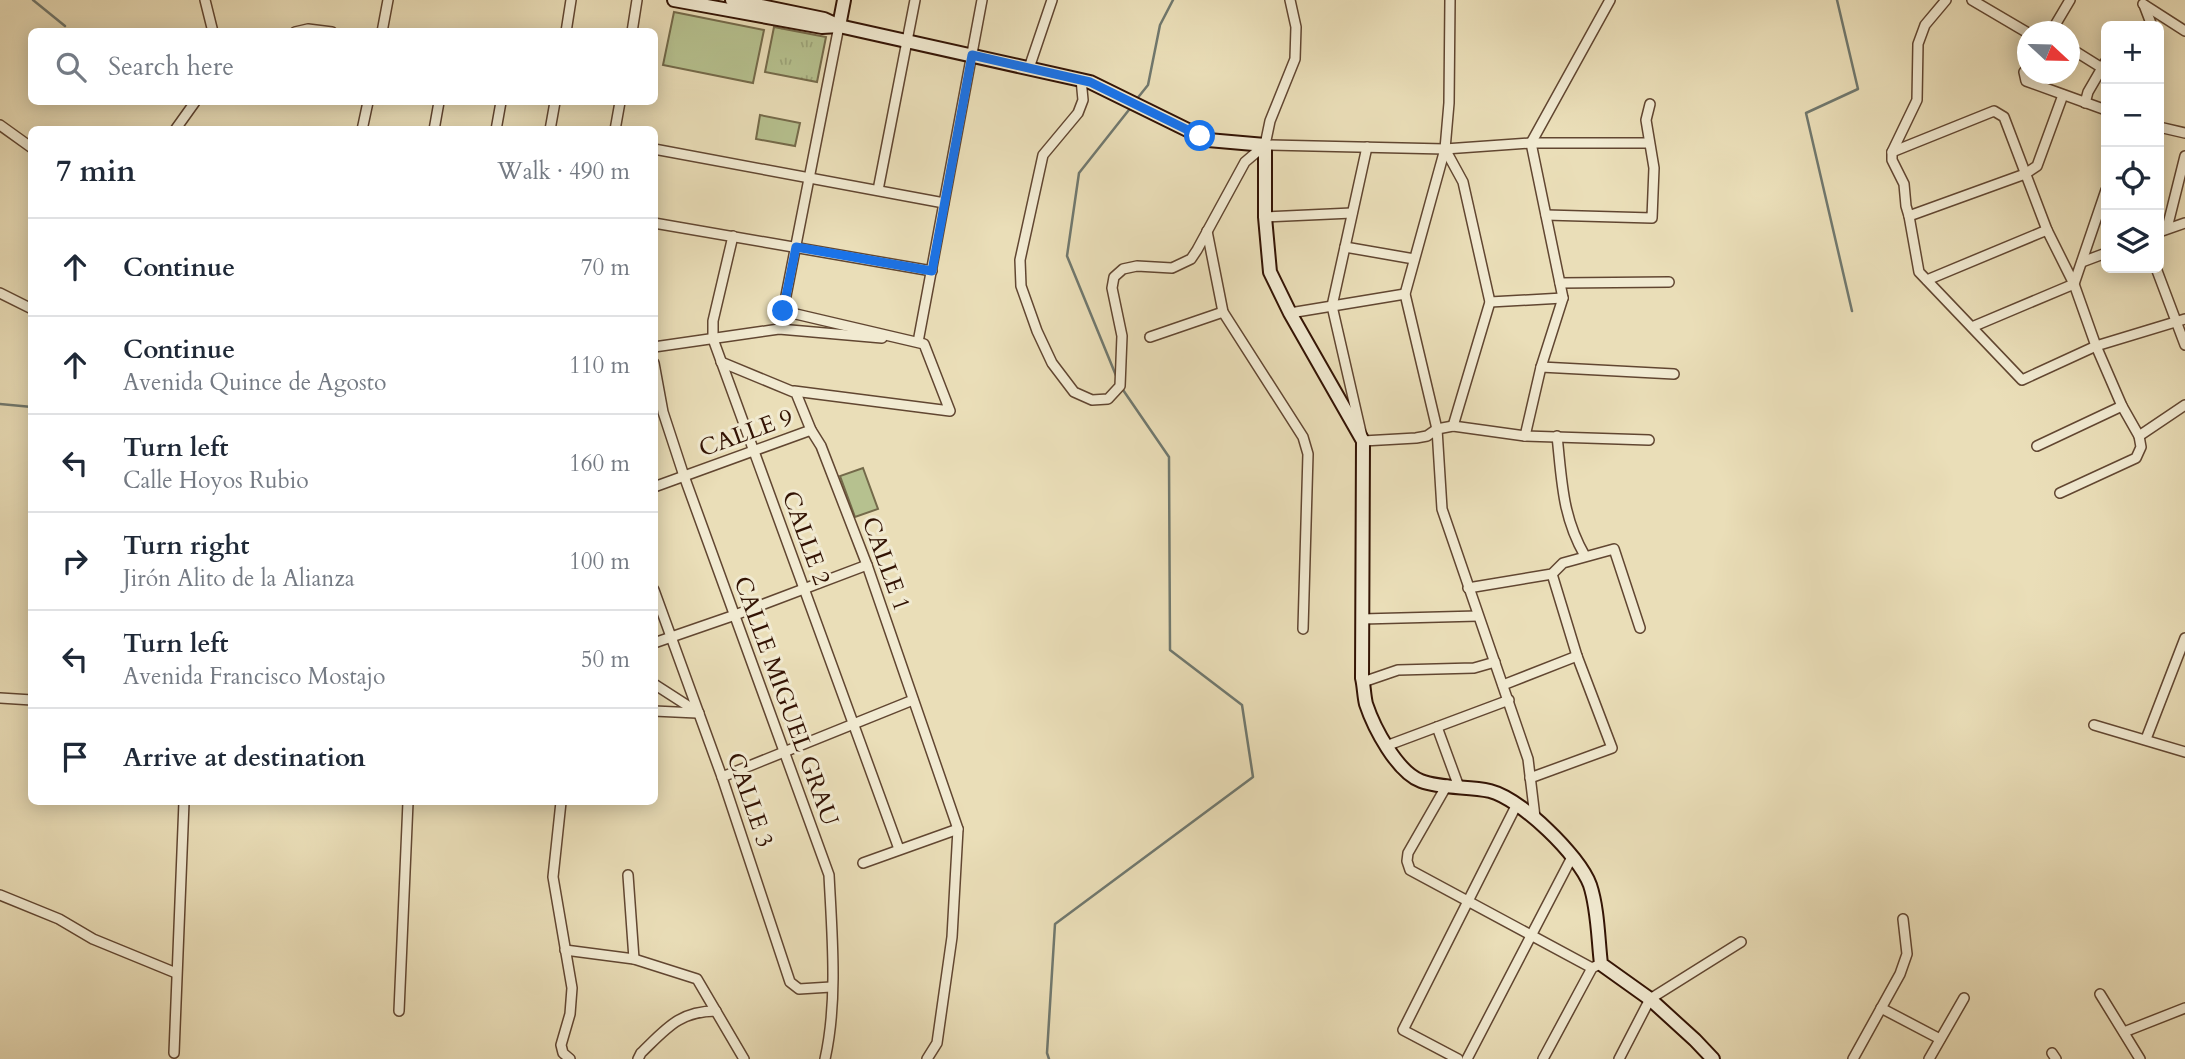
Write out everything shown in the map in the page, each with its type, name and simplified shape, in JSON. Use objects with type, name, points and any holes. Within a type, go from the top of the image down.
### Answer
[{"type":"street","points":[[205,0],[212,28]]},
{"type":"street","points":[[383,28],[388,0]]},
{"type":"street","points":[[567,28],[571,0]]},
{"type":"street","points":[[633,28],[637,0]]},
{"type":"street","points":[[674,0],[822,27],[839,26]]},
{"type":"street","points":[[732,0],[762,3],[824,19],[839,26],[1082,79],[1217,142],[1445,149],[1531,143],[1649,143]]},
{"type":"street","points":[[721,362],[794,391],[950,411],[924,344],[783,311],[844,0]]},
{"type":"street","points":[[878,190],[915,0]]},
{"type":"street","points":[[918,342],[982,0]]},
{"type":"street","points":[[1029,68],[1052,0]]},
{"type":"street","points":[[1290,0],[1297,27],[1295,59],[1270,121],[1265,145],[1265,217],[1270,272],[1290,313],[1363,441]]},
{"type":"street","points":[[1450,0],[1449,103],[1445,149],[1405,294],[1437,429],[1442,509],[1528,759],[1535,817]]},
{"type":"street","points":[[1525,436],[1541,367],[1563,298],[1531,143],[1610,0]]},
{"type":"street","points":[[1946,0],[1925,25],[1918,44],[1917,100],[1892,152],[1892,160],[1903,184],[1919,272],[2022,380],[2096,346],[2181,320]]},
{"type":"street","points":[[1972,0],[1989,4],[2017,25]]},
{"type":"street","points":[[2058,21],[2070,0]]},
{"type":"street","points":[[2143,2],[2150,21]]},
{"type":"street","points":[[2143,2],[2185,31]]},
{"type":"street","points":[[2080,53],[2101,63]]},
{"type":"street","points":[[2085,103],[2101,69]]},
{"type":"street","points":[[1082,79],[1083,100],[1078,113],[1043,155],[1020,260],[1021,286],[1052,363],[1074,392],[1092,400],[1108,399],[1121,386],[1122,336],[1111,288],[1114,277],[1123,269],[1138,266],[1172,268],[1191,259],[1245,162],[1265,145]]},
{"type":"street","points":[[2034,84],[2101,108]]},
{"type":"street","points":[[1909,216],[2025,174],[2037,166],[2063,95]]},
{"type":"street","points":[[1546,215],[1652,218],[1654,168],[1646,120],[1650,104]]},
{"type":"street","points":[[178,126],[193,105]]},
{"type":"street","points":[[363,126],[367,105]]},
{"type":"street","points":[[435,126],[438,105]]},
{"type":"street","points":[[497,126],[500,105]]},
{"type":"street","points":[[551,126],[555,105]]},
{"type":"street","points":[[616,126],[619,105]]},
{"type":"street","points":[[1892,152],[1994,111],[2004,117],[2047,230],[2074,284],[2096,346],[2122,406],[2139,436],[2141,447],[2136,458],[2060,493]]},
{"type":"street","points":[[0,125],[28,145]]},
{"type":"street","points":[[2164,128],[2185,133]]},
{"type":"street","points":[[1367,147],[1332,306],[1363,441],[1362,620],[1366,704],[1386,746],[1406,772],[1422,782],[1493,792],[1517,804],[1535,817],[1572,857],[1589,882],[1593,897],[1596,966],[1543,1059]]},
{"type":"street","points":[[1445,149],[1462,182],[1490,302],[1453,426]]},
{"type":"street","points":[[658,150],[944,203]]},
{"type":"street","points":[[2164,227],[2185,156]]},
{"type":"street","points":[[1972,327],[2074,284],[2101,205]]},
{"type":"street","points":[[1265,217],[1352,213]]},
{"type":"street","points":[[2164,230],[2185,223]]},
{"type":"street","points":[[658,224],[932,271]]},
{"type":"street","points":[[1927,280],[2047,230]]},
{"type":"street","points":[[1207,231],[1223,312],[1303,437],[1308,454],[1303,629]]},
{"type":"street","name":"CALLE 2","points":[[733,236],[713,321],[713,339],[899,849]]},
{"type":"street","points":[[1345,247],[1414,259]]},
{"type":"street","points":[[2082,262],[2101,255]]},
{"type":"street","points":[[2158,273],[2181,320],[2185,345]]},
{"type":"street","points":[[1560,283],[1669,282]]},
{"type":"street","points":[[0,293],[28,307]]},
{"type":"street","points":[[1290,313],[1405,294]]},
{"type":"street","points":[[1490,302],[1563,298]]},
{"type":"street","points":[[1150,337],[1223,312]]},
{"type":"street","points":[[658,346],[779,329],[918,342]]},
{"type":"street","points":[[1541,367],[1674,374]]},
{"type":"street","name":"CALLE MIGUEL GRAU","points":[[658,385],[663,412],[684,476],[829,875],[831,1034],[825,1059]]},
{"type":"street","name":"CALLE 1","points":[[794,391],[821,446],[867,565],[958,829]]},
{"type":"street","points":[[805,415],[815,398],[823,395]]},
{"type":"street","points":[[2139,436],[2185,405]]},
{"type":"street","points":[[2038,446],[2122,406]]},
{"type":"street","points":[[1363,441],[1416,438],[1453,426],[1525,436],[1649,440]]},
{"type":"street","name":"CALLE 9","points":[[658,485],[811,430]]},
{"type":"street","points":[[1557,436],[1566,514],[1585,556]]},
{"type":"street","points":[[1468,588],[1552,574],[1563,562],[1614,549],[1640,628]]},
{"type":"street","points":[[658,642],[867,565]]},
{"type":"street","points":[[1531,778],[1612,748],[1577,656],[1552,574]]},
{"type":"street","name":"CALLE 3","points":[[658,600],[722,777],[790,982],[799,989],[831,987]]},
{"type":"street","points":[[1362,620],[1478,616]]},
{"type":"street","points":[[2147,739],[2185,639]]},
{"type":"street","points":[[1503,685],[1577,656]]},
{"type":"street","points":[[1363,682],[1398,670],[1475,668],[1494,662]]},
{"type":"street","points":[[658,687],[699,713]]},
{"type":"street","points":[[0,698],[28,700]]},
{"type":"street","points":[[722,777],[914,700]]},
{"type":"street","points":[[1386,746],[1509,700]]},
{"type":"street","points":[[658,711],[699,713]]},
{"type":"street","points":[[2094,725],[2185,752]]},
{"type":"street","points":[[1437,727],[1453,786],[1408,853],[1406,861],[1410,870],[1531,935],[1596,966],[1650,999],[1713,1059]]},
{"type":"street","points":[[1458,1059],[1403,1030],[1517,804]]},
{"type":"street","points":[[174,1053],[184,805]]},
{"type":"street","points":[[399,1011],[408,805]]},
{"type":"street","points":[[561,805],[553,877],[572,988],[570,1014],[561,1045],[566,1056]]},
{"type":"street","points":[[863,863],[958,829],[952,937],[937,1043],[927,1059]]},
{"type":"street","points":[[1467,1059],[1572,857]]},
{"type":"street","points":[[628,875],[634,959]]},
{"type":"street","points":[[0,895],[59,919],[93,939],[176,973]]},
{"type":"street","points":[[1853,1059],[1900,974],[1907,954],[1903,919]]},
{"type":"street","points":[[1619,1059],[1650,999],[1741,942]]},
{"type":"street","points":[[565,950],[634,959],[697,979],[744,1059]]},
{"type":"street","points":[[2100,994],[2140,1059]]},
{"type":"street","points":[[1929,1059],[1964,998]]},
{"type":"street","points":[[1881,1008],[1940,1039]]},
{"type":"street","points":[[2124,1032],[2185,1008]]},
{"type":"street","points":[[637,1057],[675,1020],[697,1011],[716,1011]]},
{"type":"green space","points":[[674,12],[764,30],[753,83],[663,65]]},
{"type":"green space","points":[[774,27],[826,37],[817,82],[765,72]]},
{"type":"green space","points":[[760,115],[800,123],[795,146],[756,139]]},
{"type":"green space","points":[[863,468],[878,509],[855,517],[840,476]]},
{"type":"waterway","points":[[33,0],[65,26]]},
{"type":"waterway","points":[[1136,100],[1148,85],[1160,25],[1173,0]]},
{"type":"waterway","points":[[1837,0],[1858,89],[1806,113],[1852,311]]},
{"type":"waterway","points":[[1117,378],[1067,256],[1079,173],[1132,106]]},
{"type":"waterway","points":[[1049,1059],[1047,1053],[1055,924],[1253,777],[1242,705],[1170,650],[1169,457],[1121,387]]},
{"type":"waterway","points":[[0,404],[28,407]]},
{"type":"route","points":[[783,311],[796,247],[932,271],[972,55],[1090,82],[1200,136]]}]
